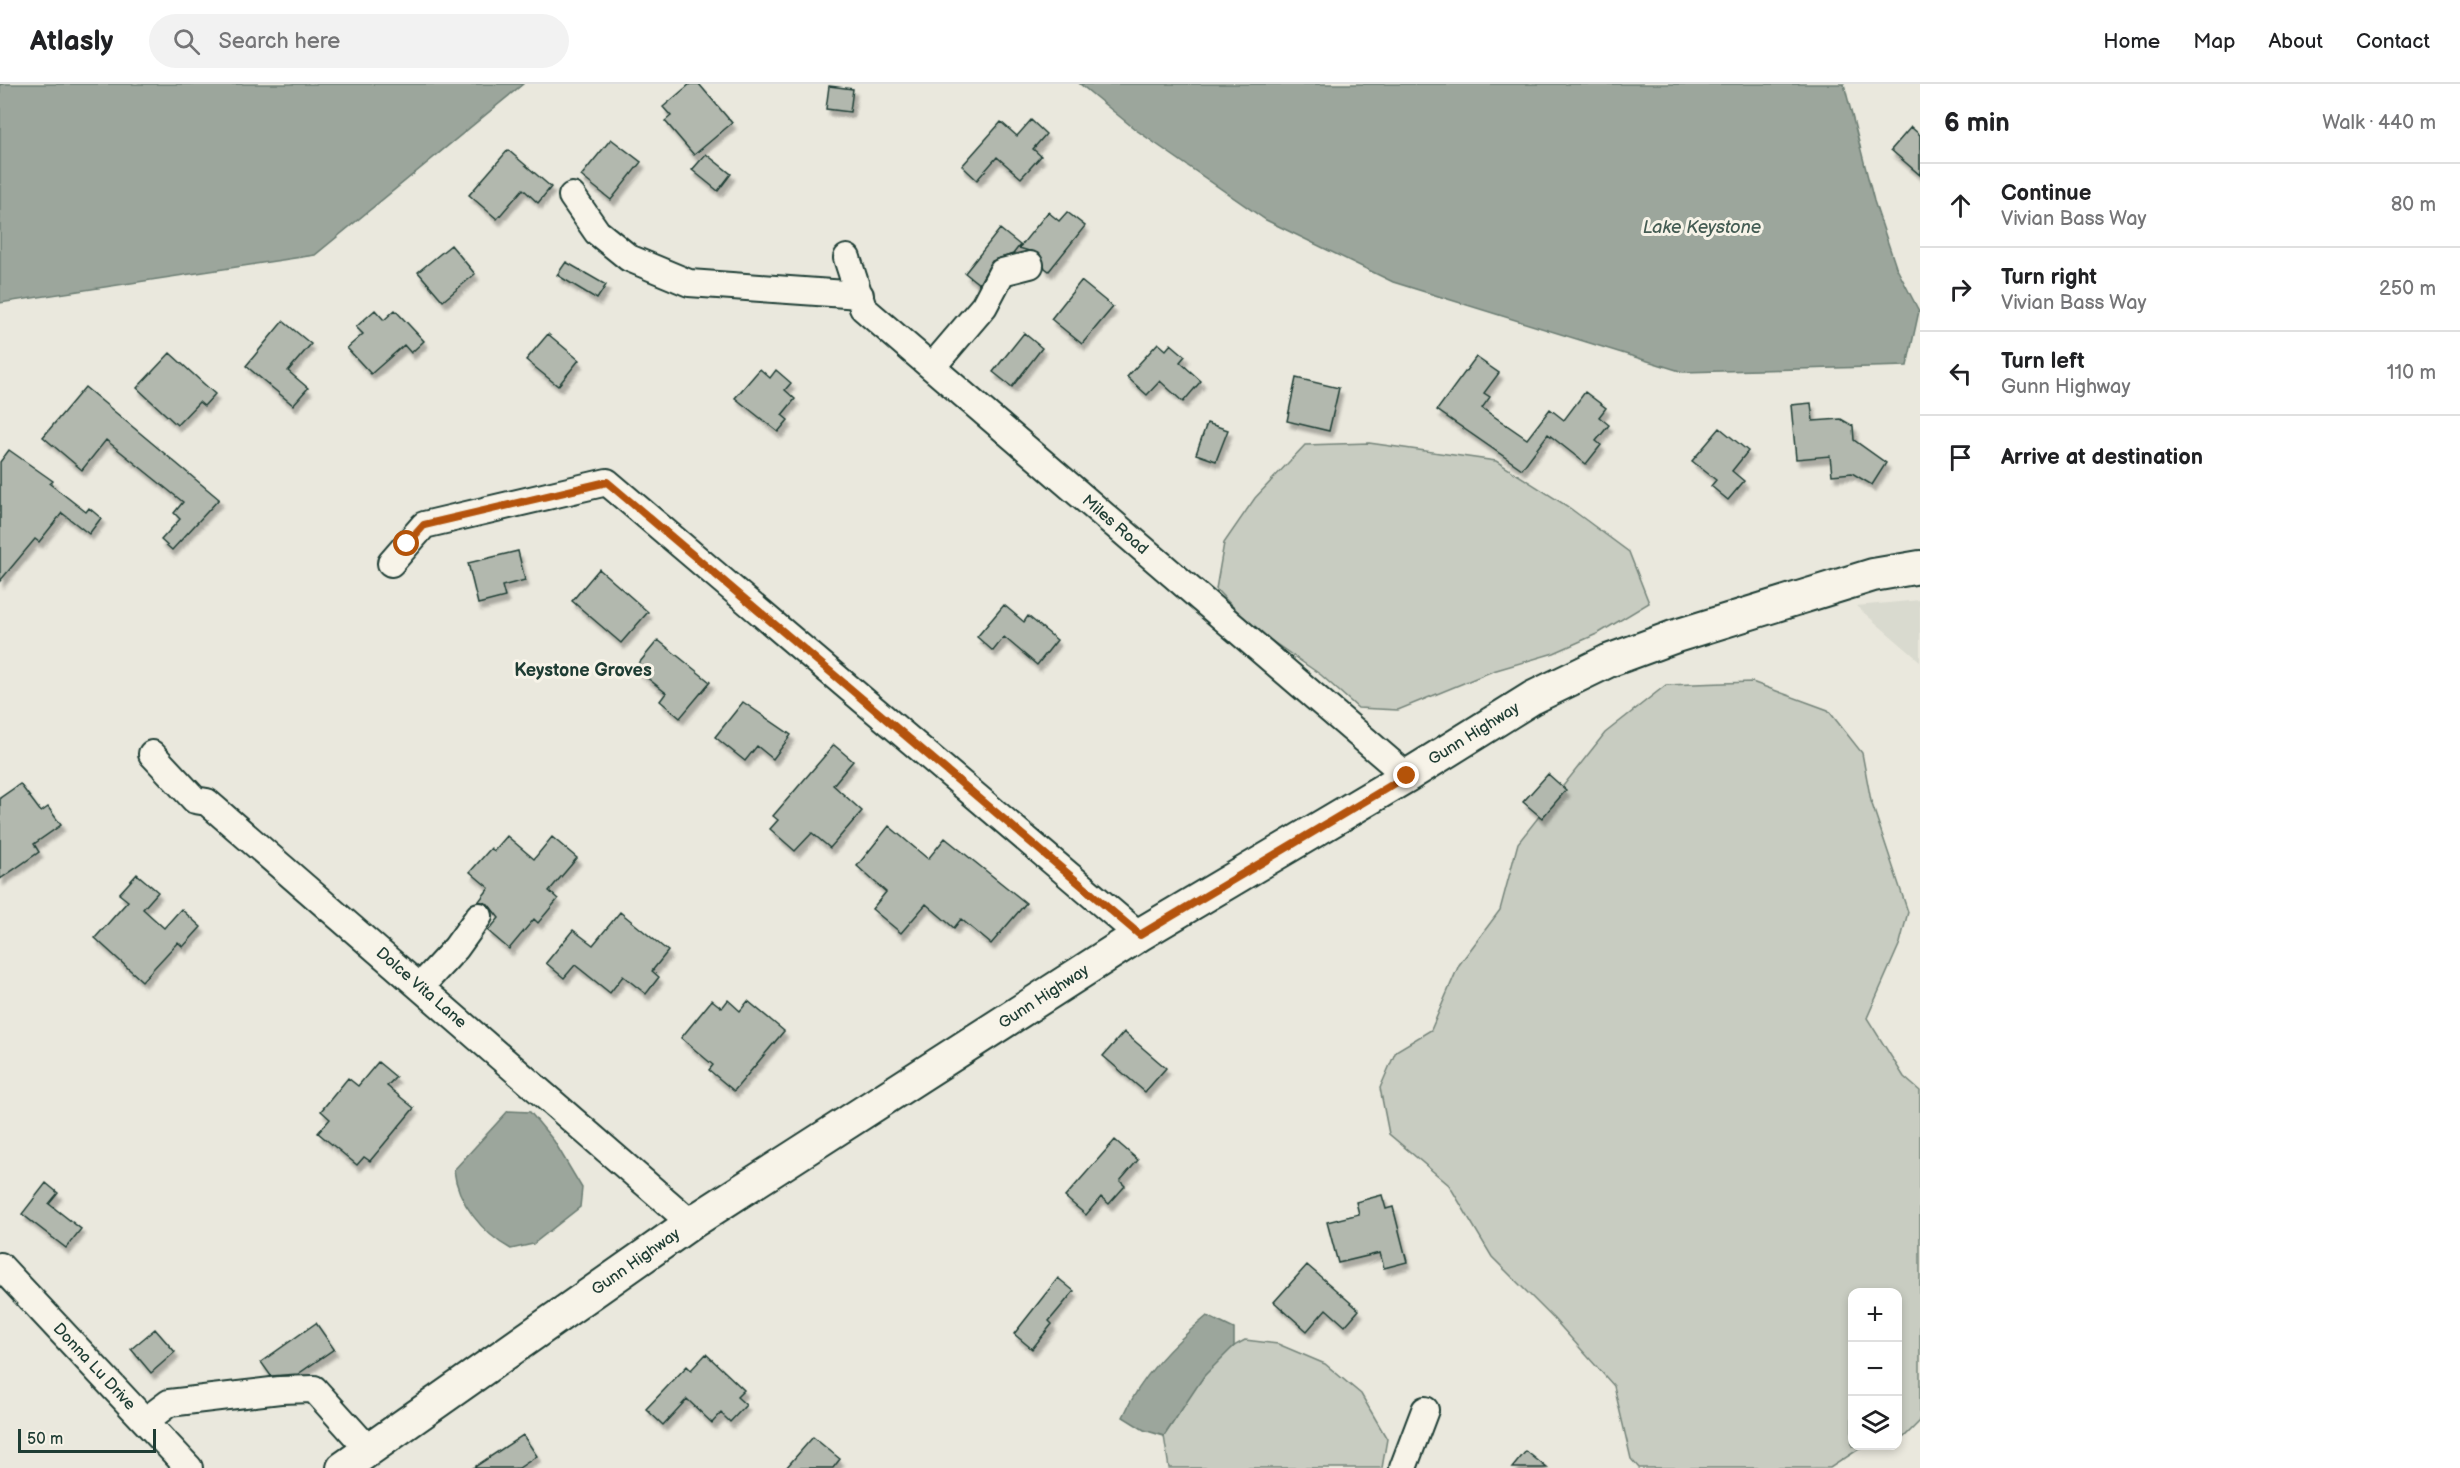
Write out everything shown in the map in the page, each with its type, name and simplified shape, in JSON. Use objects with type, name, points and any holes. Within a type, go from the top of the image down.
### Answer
[{"type":"main road","name":"Gunn Highway","points":[[343,1468],[691,1223],[1140,935],[1407,776],[1532,698],[1608,661],[1676,636],[1873,575],[1920,567]]},
{"type":"main road","name":"Gunn Highway","points":[[1786,602],[1920,583]]},
{"type":"street","points":[[572,196],[597,232],[629,258],[689,284],[860,294]]},
{"type":"street","name":"Miles Road","points":[[847,258],[863,308],[1407,776]]},
{"type":"street","points":[[932,368],[984,306],[1002,272],[1030,265]]},
{"type":"street","points":[[391,563],[424,525],[607,482],[1140,935]]},
{"type":"street","name":"Dolce Vita Lane","points":[[152,754],[195,800],[207,802],[691,1223]]},
{"type":"street","points":[[420,987],[456,948],[479,916]]},
{"type":"street","name":"Donna Lu Drive","points":[[0,1266],[189,1468]]},
{"type":"street","points":[[145,1421],[169,1403],[280,1390],[314,1389],[369,1450]]},
{"type":"street","points":[[1403,1468],[1425,1410]]},
{"type":"shaded area","points":[[1369,443],[1496,461],[1567,506],[1629,552],[1649,603],[1599,633],[1554,653],[1493,671],[1398,710],[1358,708],[1321,675],[1253,628],[1216,589],[1224,543],[1255,498],[1305,445]]},
{"type":"shaded area","points":[[1920,600],[1920,661],[1856,606]]},
{"type":"shaded area","points":[[1752,682],[1828,710],[1862,753],[1871,801],[1908,912],[1900,943],[1867,1018],[1904,1077],[1920,1091],[1920,1421],[1902,1438],[1902,1288],[1848,1288],[1848,1450],[1857,1450],[1830,1468],[1639,1468],[1631,1459],[1614,1386],[1554,1319],[1492,1257],[1449,1185],[1389,1134],[1380,1088],[1396,1051],[1431,1030],[1459,965],[1500,910],[1518,843],[1605,733],[1666,685]]},
{"type":"shaded area","points":[[1245,1340],[1278,1344],[1325,1364],[1361,1394],[1387,1439],[1382,1468],[1169,1468],[1164,1436],[1209,1369],[1232,1348]]},
{"type":"water","points":[[0,84],[523,84],[315,255],[0,303]]},
{"type":"water","name":"Lake Keystone","points":[[1080,84],[1844,84],[1874,201],[1896,267],[1919,311],[1907,366],[1683,372],[1393,282],[1266,220],[1136,130]]},
{"type":"water","points":[[508,1111],[530,1112],[554,1141],[582,1188],[580,1207],[533,1244],[511,1249],[491,1235],[473,1216],[460,1194],[454,1170]]},
{"type":"water","points":[[1207,1316],[1234,1329],[1234,1346],[1204,1376],[1164,1436],[1144,1430],[1123,1417],[1149,1374],[1182,1338]]},
{"type":"building","points":[[690,84],[699,84],[732,123],[694,155],[665,121],[671,116],[663,107]]},
{"type":"building","points":[[829,86],[853,89],[850,112],[826,109]]},
{"type":"building","points":[[1031,120],[1046,134],[1033,149],[1041,156],[1021,178],[997,157],[977,180],[962,166],[1001,122],[1017,136]]},
{"type":"building","points":[[1911,127],[1920,135],[1920,175],[1891,150]]},
{"type":"building","points":[[611,139],[641,162],[611,200],[581,176]]},
{"type":"building","points":[[508,150],[551,187],[538,203],[523,189],[497,219],[469,195]]},
{"type":"building","points":[[706,154],[731,174],[718,191],[692,170]]},
{"type":"building","points":[[1048,212],[1059,221],[1067,212],[1085,226],[1049,271],[1045,268],[1040,254],[1019,248]]},
{"type":"building","points":[[1000,229],[1020,245],[1013,254],[992,261],[979,284],[965,273]]},
{"type":"building","points":[[451,245],[475,274],[443,301],[418,272]]},
{"type":"building","points":[[566,262],[606,285],[597,299],[557,275]]},
{"type":"building","points":[[1081,281],[1113,307],[1082,344],[1051,319]]},
{"type":"building","points":[[375,310],[384,320],[395,310],[424,341],[411,353],[404,345],[371,374],[347,348],[363,334],[356,327]]},
{"type":"building","points":[[283,321],[311,344],[288,371],[308,388],[293,405],[246,366]]},
{"type":"building","points":[[1024,333],[1042,348],[1012,387],[993,372]]},
{"type":"building","points":[[548,334],[579,360],[558,386],[526,360]]},
{"type":"building","points":[[1158,343],[1166,350],[1171,344],[1185,356],[1180,362],[1201,381],[1183,402],[1160,381],[1147,395],[1127,377]]},
{"type":"building","points":[[170,353],[215,394],[204,406],[199,402],[177,425],[137,388]]},
{"type":"building","points":[[1476,357],[1499,373],[1484,393],[1490,397],[1482,408],[1527,439],[1550,409],[1564,420],[1585,392],[1606,408],[1599,417],[1609,425],[1596,441],[1601,445],[1586,464],[1548,434],[1522,469],[1437,410]]},
{"type":"building","points":[[760,369],[770,378],[776,370],[791,383],[785,390],[795,399],[782,415],[788,420],[778,432],[735,398]]},
{"type":"building","points":[[1296,378],[1339,388],[1329,431],[1287,421]]},
{"type":"building","points":[[85,387],[219,499],[172,550],[161,540],[180,519],[174,513],[183,502],[106,440],[82,470],[43,437]]},
{"type":"building","points":[[1811,403],[1813,421],[1841,419],[1853,426],[1854,440],[1886,463],[1872,485],[1852,473],[1832,475],[1830,456],[1796,459],[1791,405]]},
{"type":"building","points":[[1207,423],[1228,430],[1216,461],[1196,454]]},
{"type":"building","points":[[1720,428],[1748,451],[1732,471],[1744,481],[1728,500],[1711,486],[1716,480],[1692,461]]},
{"type":"building","points":[[9,450],[53,481],[50,484],[86,512],[89,508],[101,518],[89,534],[62,513],[39,542],[35,539],[0,581],[0,462]]},
{"type":"building","points":[[518,551],[525,580],[502,586],[505,597],[478,604],[468,563]]},
{"type":"building","points":[[599,569],[648,612],[621,643],[572,601]]},
{"type":"building","points":[[1004,605],[1024,622],[1028,616],[1057,640],[1037,665],[1004,637],[993,651],[977,637]]},
{"type":"building","points":[[658,640],[710,682],[680,718],[660,701],[666,693],[635,668]]},
{"type":"building","points":[[743,702],[791,735],[773,759],[757,746],[745,761],[715,737]]},
{"type":"building","points":[[834,745],[853,761],[833,785],[862,811],[830,848],[812,833],[795,851],[770,829],[778,820],[773,816]]},
{"type":"building","points":[[1548,774],[1566,790],[1542,818],[1523,802]]},
{"type":"building","points":[[20,784],[41,812],[48,807],[61,825],[34,844],[39,852],[0,879],[0,798]]},
{"type":"building","points":[[889,826],[928,859],[945,838],[1026,903],[991,944],[961,919],[954,928],[926,904],[901,933],[872,909],[886,892],[857,866]]},
{"type":"building","points":[[507,836],[534,859],[552,837],[577,858],[549,891],[558,899],[538,923],[534,919],[509,949],[488,931],[499,918],[488,904],[479,901],[489,888],[470,872],[491,848],[494,851]]},
{"type":"building","points":[[137,874],[158,892],[143,909],[164,928],[181,909],[201,927],[183,947],[178,942],[142,981],[95,938],[128,901],[119,894]]},
{"type":"building","points":[[620,912],[668,951],[652,971],[659,977],[646,994],[623,976],[610,993],[575,965],[564,978],[546,963],[573,930],[593,945]]},
{"type":"building","points":[[712,1000],[722,1008],[728,1000],[740,1011],[748,1001],[784,1031],[734,1091],[709,1070],[713,1065],[681,1038]]},
{"type":"building","points":[[1124,1032],[1166,1068],[1145,1092],[1103,1056]]},
{"type":"building","points":[[378,1062],[396,1077],[387,1086],[414,1108],[370,1161],[364,1157],[357,1165],[318,1133],[330,1119],[321,1111],[348,1078],[358,1086]]},
{"type":"building","points":[[1115,1140],[1138,1160],[1120,1181],[1125,1186],[1109,1204],[1101,1197],[1086,1215],[1065,1197]]},
{"type":"building","points":[[46,1183],[58,1193],[49,1204],[81,1229],[66,1248],[22,1214]]},
{"type":"building","points":[[1382,1195],[1386,1209],[1393,1207],[1407,1262],[1384,1268],[1380,1253],[1338,1263],[1327,1222],[1359,1214],[1356,1202]]},
{"type":"building","points":[[1307,1265],[1359,1310],[1345,1326],[1326,1309],[1307,1331],[1274,1302]]},
{"type":"building","points":[[1058,1278],[1074,1291],[1049,1321],[1052,1324],[1032,1349],[1014,1334]]},
{"type":"building","points":[[316,1323],[334,1349],[298,1374],[271,1376],[261,1362]]},
{"type":"building","points":[[155,1329],[175,1352],[151,1373],[131,1349]]},
{"type":"building","points":[[706,1354],[744,1390],[737,1397],[746,1405],[730,1422],[721,1413],[712,1423],[687,1399],[663,1425],[646,1409],[687,1366],[691,1370]]},
{"type":"building","points":[[523,1435],[537,1456],[519,1468],[473,1468]]},
{"type":"building","points":[[813,1437],[840,1459],[833,1468],[786,1468]]},
{"type":"building","points":[[1526,1451],[1547,1468],[1512,1468]]},
{"type":"district","name":"Keystone Groves","points":[[583,670]]},
{"type":"route","points":[[407,544],[424,525],[607,482],[1140,935],[1407,776]]}]
